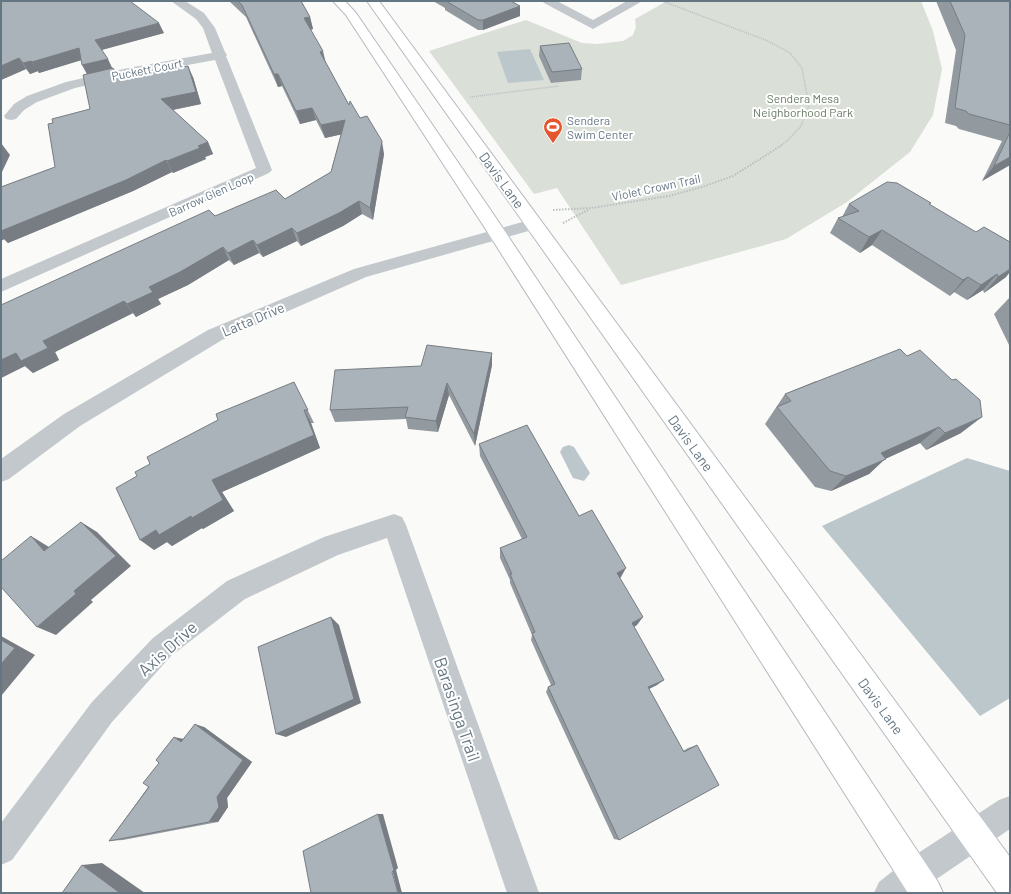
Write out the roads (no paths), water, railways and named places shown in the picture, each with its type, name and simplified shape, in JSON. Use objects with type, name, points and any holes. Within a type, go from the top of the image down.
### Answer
[{"type":"main road","points":[[339,1],[350,14],[498,234],[920,883]]},
{"type":"main road","name":"Davis Lane","points":[[373,1],[1010,884]]},
{"type":"street","name":"Barrow Glen Loop","points":[[1,286],[264,170],[221,55],[209,28],[204,20],[177,1]]},
{"type":"street","points":[[548,1],[593,25],[635,1]]},
{"type":"street","name":"Puckett Court","points":[[11,116],[19,107],[32,99],[71,85],[128,72],[221,55]]},
{"type":"street","name":"Latta Drive","points":[[1,472],[72,420],[215,335],[360,273],[533,224]]},
{"type":"street","name":"Axis Drive","points":[[1,849],[102,712],[162,648],[236,590],[333,544],[394,525]]},
{"type":"street","name":"Barasinga Trail","points":[[394,525],[523,893]]},
{"type":"street","points":[[890,893],[920,883],[975,836],[1010,811]]},
{"type":"place","name":"Sendera Swim Center","points":[[553,144]]},
{"type":"park label","name":"Sendera Mesa Neighborhood Park","points":[[803,105]]}]
